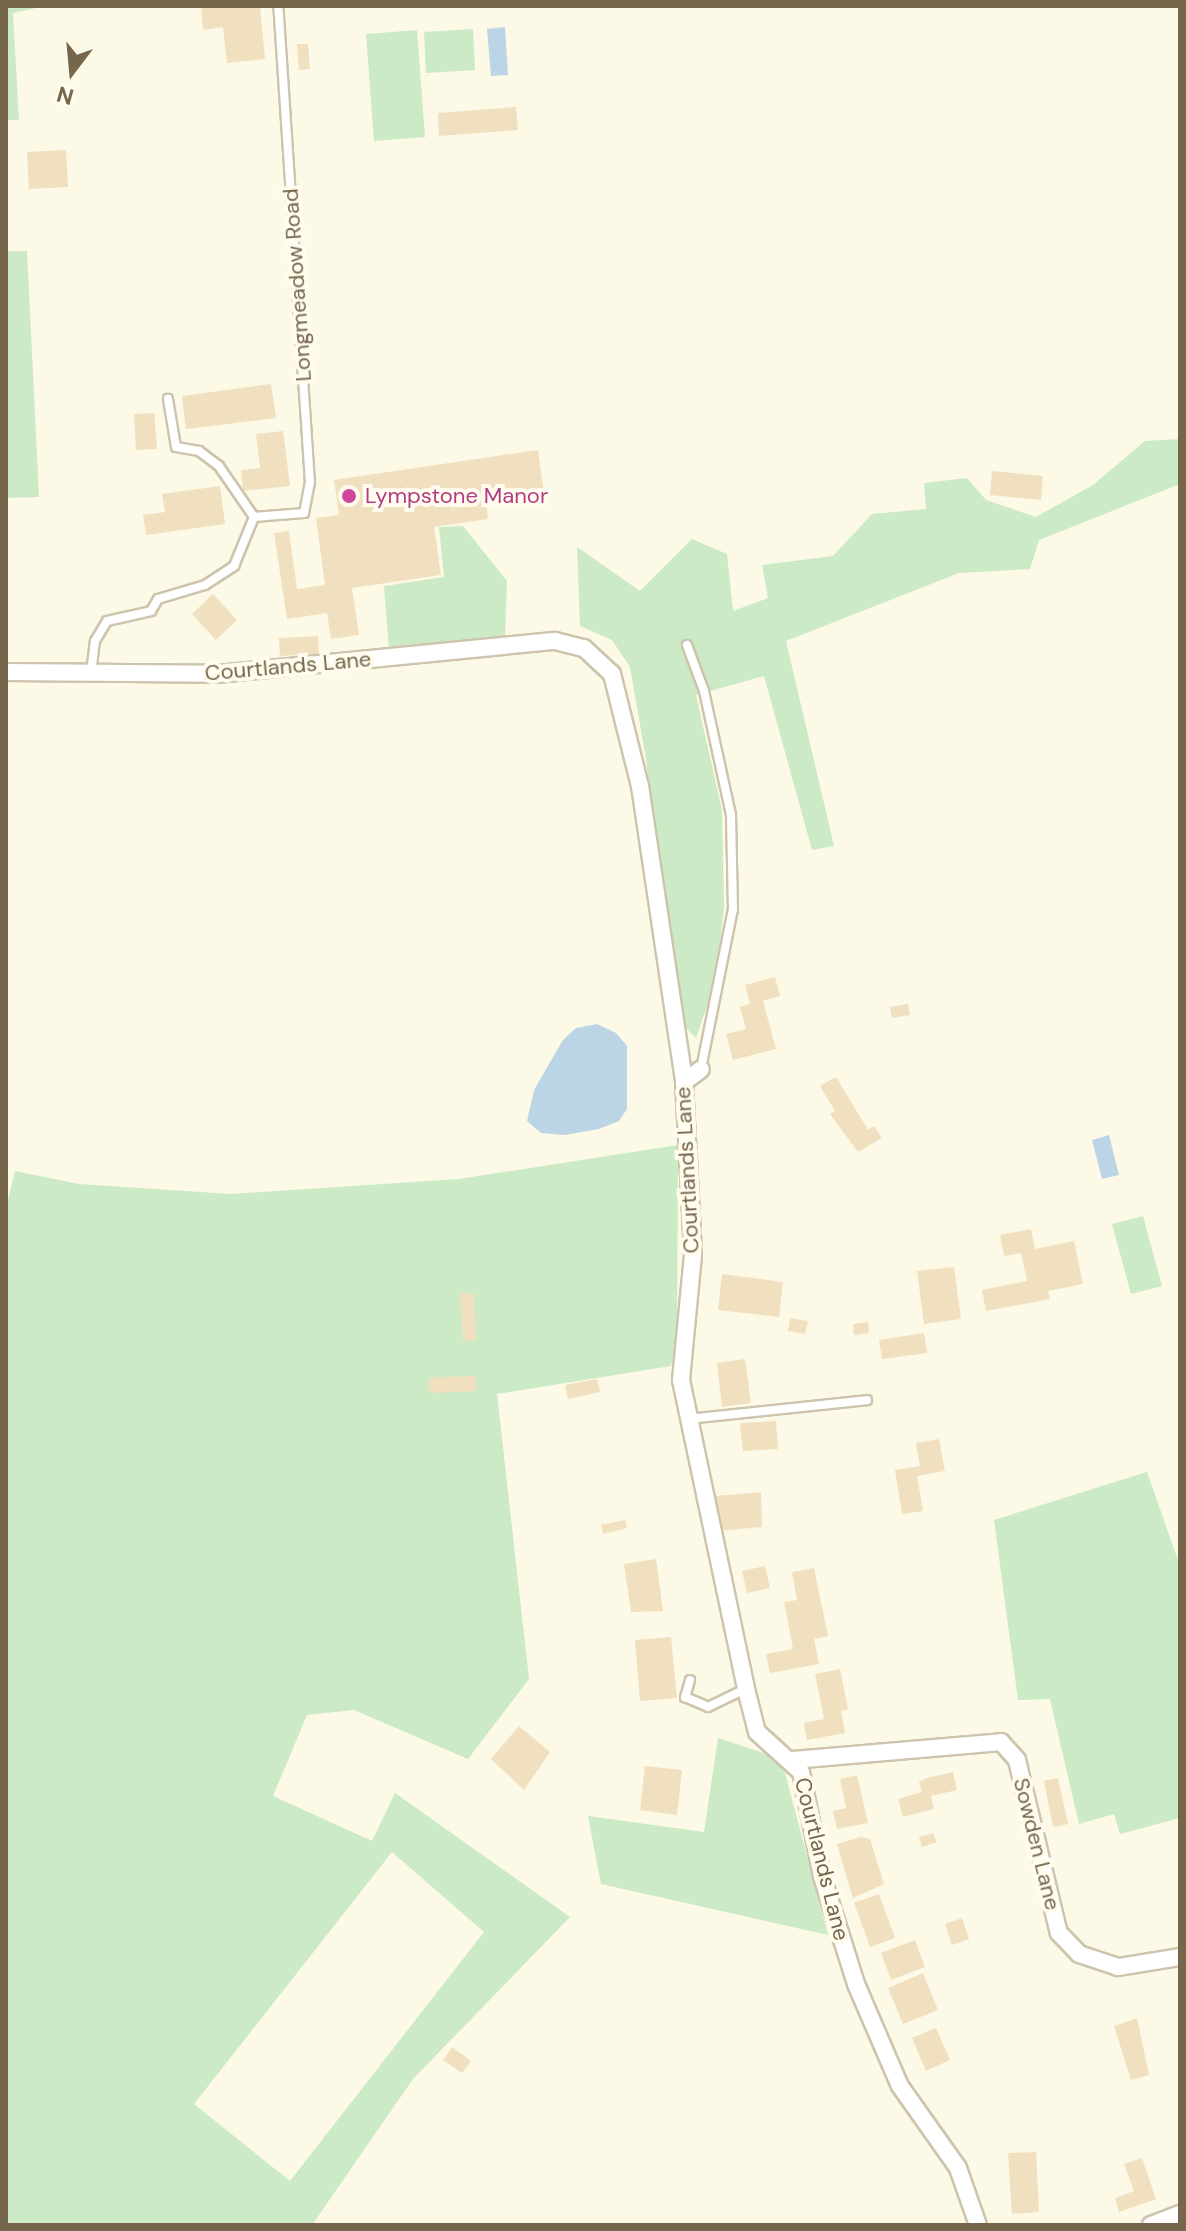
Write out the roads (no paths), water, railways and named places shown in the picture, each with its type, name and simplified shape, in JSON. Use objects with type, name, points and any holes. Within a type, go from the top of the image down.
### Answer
[{"type":"street","name":"Courtlands Lane","points":[[6,672],[217,674],[555,641],[584,648],[612,674],[640,786],[684,1082],[693,1255],[681,1380],[746,1689],[757,1732],[793,1760],[801,1772],[822,1876],[856,1984],[900,2086],[958,2168],[978,2225]]},
{"type":"street","points":[[684,1082],[701,1069]]},
{"type":"street","name":"Sowden Lane","points":[[793,1760],[1001,1742],[1017,1760],[1059,1933],[1079,1954],[1118,1967],[1180,1957]]},
{"type":"street","points":[[1151,2225],[1180,2214]]},
{"type":"lane","name":"Longmeadow Road","points":[[254,517],[304,513],[310,483],[278,6]]},
{"type":"lane","points":[[91,673],[95,641],[107,621],[151,611],[158,599],[205,585],[234,566],[254,517],[219,466],[199,451],[176,447],[168,399]]},
{"type":"lane","points":[[687,645],[704,691],[731,815],[733,909],[701,1069]]},
{"type":"lane","points":[[687,1419],[867,1400]]},
{"type":"lane","points":[[690,1680],[685,1697],[708,1707],[746,1689]]},
{"type":"water","points":[[505,27],[508,75],[491,76],[487,29]]},
{"type":"water","points":[[597,1024],[616,1033],[627,1046],[627,1109],[619,1121],[599,1129],[565,1135],[541,1133],[527,1121],[534,1090],[563,1040],[576,1028]]},
{"type":"water","points":[[1109,1135],[1119,1175],[1102,1179],[1092,1140]]},
{"type":"place","name":"Lympstone Manor","points":[[349,496]]}]
